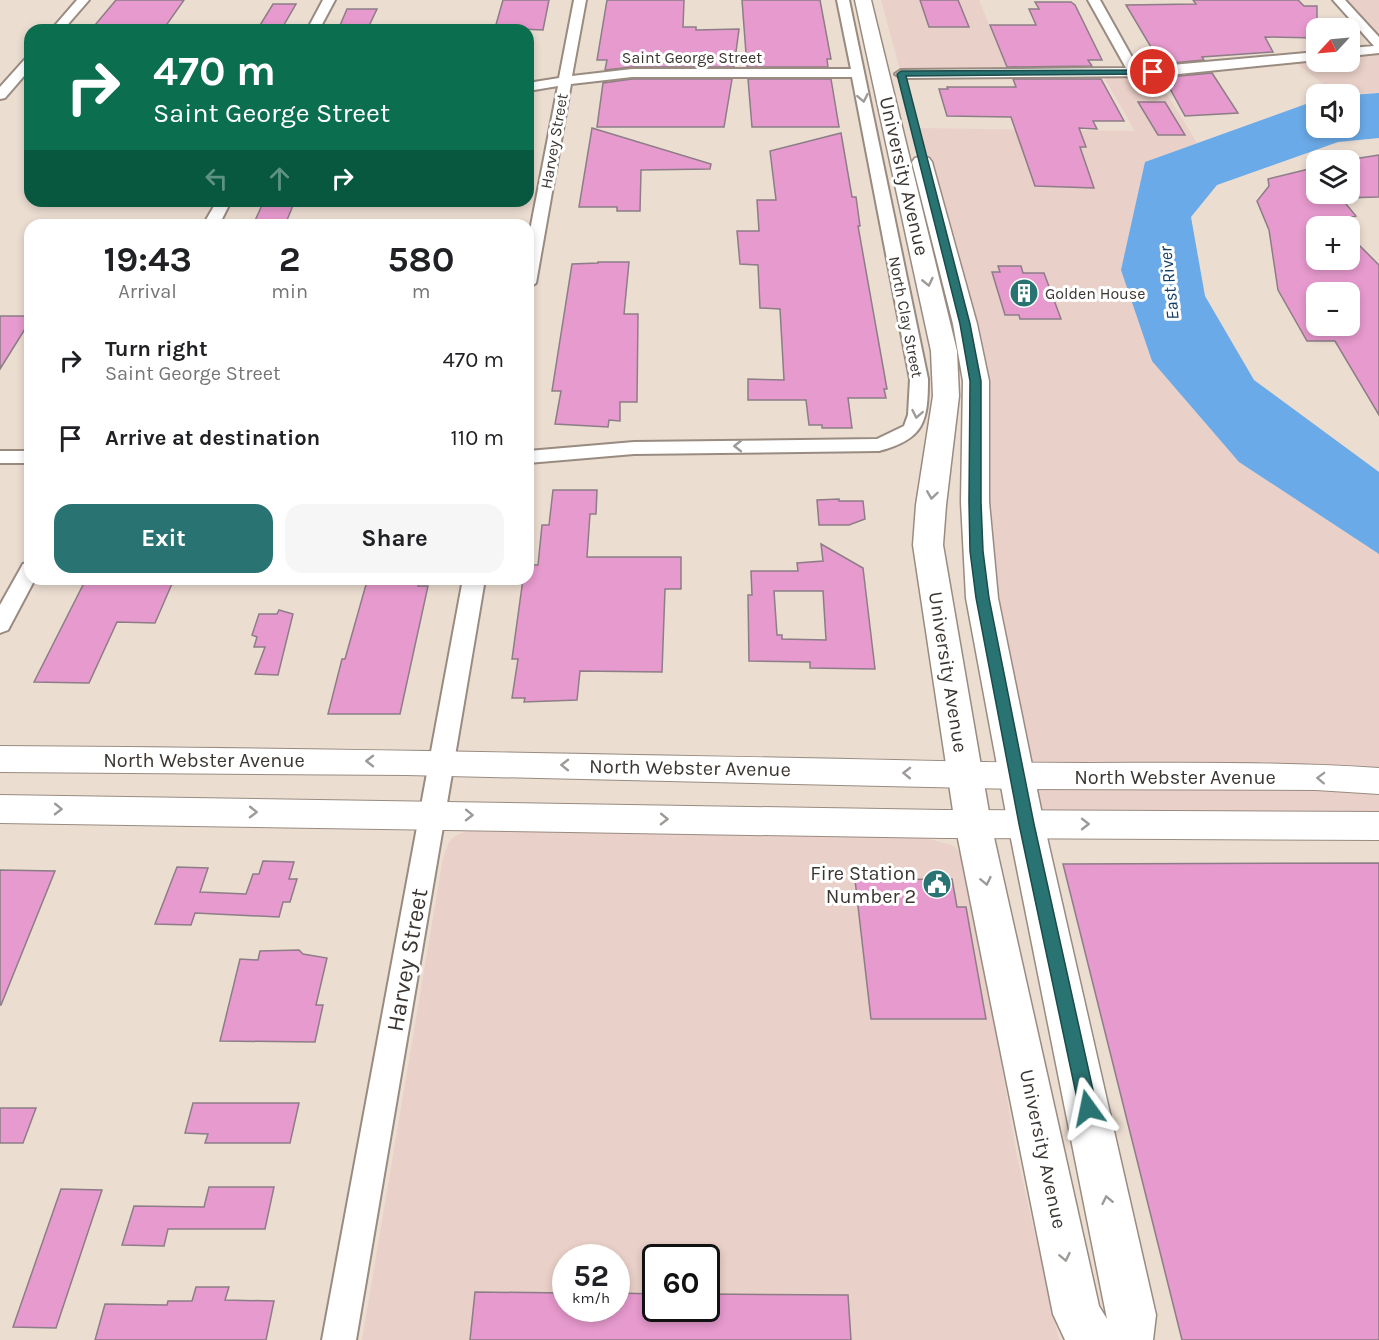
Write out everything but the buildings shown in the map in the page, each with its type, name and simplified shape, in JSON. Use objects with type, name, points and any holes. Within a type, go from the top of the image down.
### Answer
[{"type":"main road","name":"University Avenue","points":[[863,0],[944,351],[946,396],[931,505],[928,545],[973,824],[1077,1314],[1092,1340]]},
{"type":"main road","name":"University Avenue","points":[[881,0],[965,324],[976,381],[976,551],[982,598],[1026,824],[1132,1315],[1128,1340]]},
{"type":"main road","name":"North Webster Avenue","points":[[0,759],[442,762],[1017,776],[1316,777],[1379,781]]},
{"type":"main road","points":[[0,809],[973,824],[1379,826]]},
{"type":"street","points":[[62,24],[83,0]]},
{"type":"street","points":[[316,24],[329,0]]},
{"type":"street","name":"Harvey Street","points":[[534,250],[580,0]]},
{"type":"street","name":"North Clay Street","points":[[534,456],[634,448],[879,445],[902,438],[915,423],[919,379],[843,0]]},
{"type":"street","points":[[1094,0],[1134,72]]},
{"type":"street","points":[[1339,0],[1379,44]]},
{"type":"street","points":[[1360,51],[1379,49]]},
{"type":"street","points":[[901,74],[1159,72],[1306,57]]},
{"type":"street","points":[[2,90],[24,67]]},
{"type":"street","name":"Saint George Street","points":[[534,86],[632,73],[858,73]]},
{"type":"street","points":[[2,90],[24,88]]},
{"type":"street","points":[[0,457],[24,457]]},
{"type":"street","points":[[0,625],[24,580]]},
{"type":"street","name":"Harvey Street","points":[[339,1340],[473,585]]},
{"type":"shaded area","points":[[881,0],[979,0],[1009,73],[901,74]]},
{"type":"shaded area","points":[[1339,0],[1379,0],[1379,44],[1360,23],[1360,18],[1355,18]]},
{"type":"shaded area","points":[[1379,49],[1379,93],[1360,93],[1360,84],[1323,84],[1308,72],[1360,72],[1360,51]]},
{"type":"shaded area","points":[[1306,57],[1306,71],[1290,58]]},
{"type":"shaded area","points":[[1101,72],[1153,72],[1197,143],[1145,162],[1239,462],[1379,554],[1379,826],[1026,824],[1011,741],[965,324],[914,128],[1135,131]]},
{"type":"shaded area","points":[[470,830],[910,837],[926,838],[954,846],[966,861],[1017,1156],[1059,1340],[362,1340],[443,858],[449,842],[455,836]]},
{"type":"water","name":"East River","points":[[1379,93],[1379,138],[1338,142],[1315,150],[1306,150],[1306,153],[1217,185],[1191,217],[1205,296],[1254,380],[1379,472],[1379,554],[1239,462],[1152,361],[1121,270],[1145,162],[1306,104],[1306,138],[1360,138],[1360,94]]},
{"type":"place","name":"Golden House","points":[[1024,293]]},
{"type":"place","name":"Fire Station Number 2","points":[[937,884]]},
{"type":"route","points":[[1088,1108],[1026,824],[982,598],[976,551],[976,381],[965,324],[901,74],[1153,72]]}]
